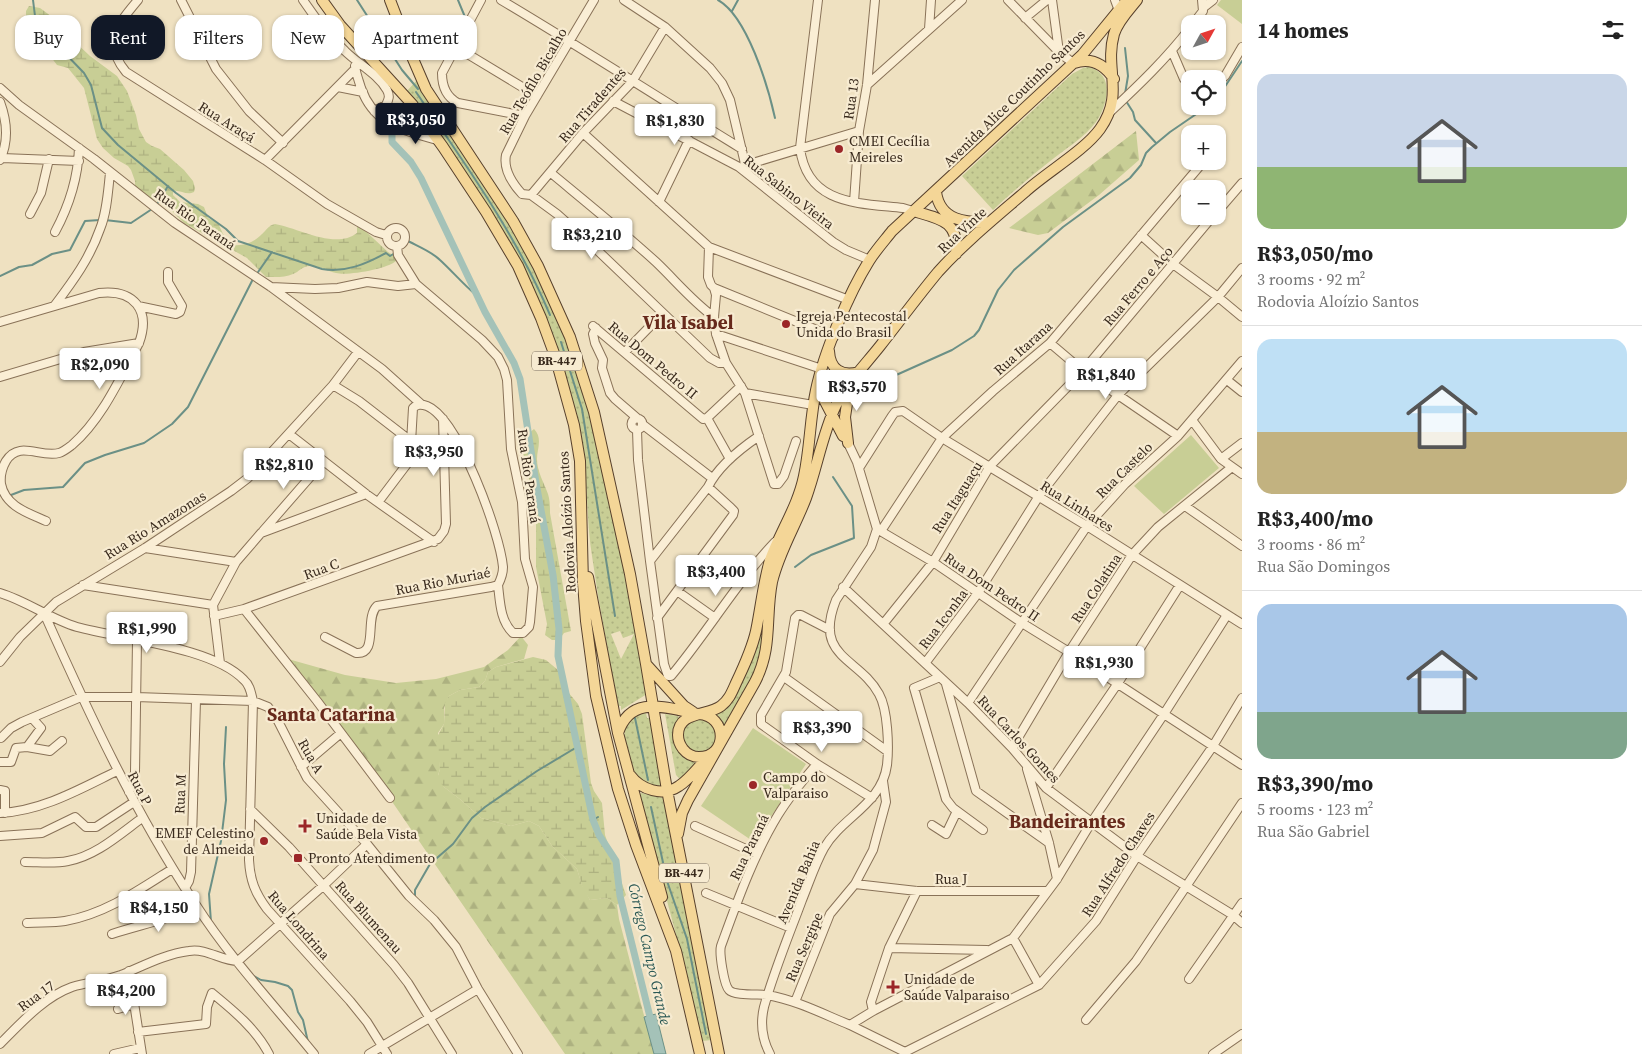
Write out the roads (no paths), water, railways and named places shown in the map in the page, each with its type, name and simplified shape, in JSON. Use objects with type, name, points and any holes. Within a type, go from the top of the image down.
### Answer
[{"type":"main road","name":"Rodovia Aloízio Santos","points":[[322,0],[353,40],[412,104],[503,238],[530,293],[555,356],[574,425],[580,460],[586,621],[596,696],[618,789],[636,845],[676,951],[700,1054]]},
{"type":"main road","name":"BR-447","points":[[390,0],[426,89],[513,221],[538,266],[570,337],[594,412],[630,574],[667,790],[719,1054]]},
{"type":"main road","name":"Avenida Alice Coutinho Santos","points":[[699,714],[715,710],[727,700],[747,659],[756,631],[764,581],[778,539],[802,485],[813,405],[822,369],[848,300],[870,260],[892,230],[936,192],[1090,46],[1127,0]]},
{"type":"main road","name":"Rua Vinte","points":[[716,749],[762,666],[767,648],[769,606],[774,573],[806,496],[822,441],[839,400],[856,375],[939,272],[956,254],[1038,180],[1087,143],[1100,129],[1110,112],[1113,98],[1112,54],[1114,33],[1137,0]]},
{"type":"main road","points":[[1072,64],[1080,61],[1096,62],[1104,66],[1114,79]]},
{"type":"main road","points":[[936,192],[940,204],[949,215],[966,222],[990,222]]},
{"type":"main road","points":[[914,211],[935,218],[950,226],[957,237],[956,254]]},
{"type":"main road","points":[[828,350],[829,359],[834,368],[843,373],[856,375],[848,393],[845,408],[845,426],[848,443]]},
{"type":"main road","points":[[817,386],[848,443]]},
{"type":"main road","points":[[822,441],[836,438],[848,443]]},
{"type":"main road","points":[[582,546],[618,733],[676,951]]},
{"type":"main road","points":[[646,664],[684,706],[699,714]]},
{"type":"main road","points":[[618,733],[625,719],[631,713],[642,707],[653,706],[699,714],[712,718],[718,726],[721,735],[716,749],[685,806],[677,841]]},
{"type":"main road","points":[[699,714],[690,716],[682,722],[678,731],[679,741],[683,749],[691,755],[705,756],[716,749]]},
{"type":"main road","points":[[628,772],[642,786],[654,791],[667,790],[683,783],[716,749]]},
{"type":"street","name":"Rua Araçá","points":[[138,0],[116,30],[114,41],[114,53],[126,72],[265,160],[327,204],[376,232],[386,235]]},
{"type":"street","points":[[181,0],[216,69],[249,111],[283,143]]},
{"type":"street","points":[[303,0],[327,32],[354,59]]},
{"type":"street","points":[[473,15],[481,0]]},
{"type":"street","points":[[501,0],[742,149]]},
{"type":"street","name":"Rua Teófilo Bicalho","points":[[531,195],[522,194],[508,174],[505,161],[506,155],[525,116],[594,0]]},
{"type":"street","points":[[624,0],[665,27],[710,68],[722,83],[730,100],[746,168],[800,148],[859,131]]},
{"type":"street","points":[[818,0],[800,148],[802,162],[811,180],[825,192],[840,200],[914,211]]},
{"type":"street","name":"Rua 13","points":[[854,202],[859,131],[867,85],[875,0]]},
{"type":"street","points":[[929,29],[930,0]]},
{"type":"street","points":[[867,85],[962,0]]},
{"type":"street","points":[[1008,0],[1072,64]]},
{"type":"street","points":[[1025,18],[1047,0]]},
{"type":"street","points":[[1052,0],[1060,53]]},
{"type":"street","points":[[1114,0],[1119,11]]},
{"type":"street","points":[[1203,4],[1213,0]]},
{"type":"street","name":"Rua Tiradentes","points":[[531,195],[583,133],[632,82],[665,27]]},
{"type":"street","points":[[1110,112],[1149,76],[1181,40]]},
{"type":"street","points":[[1226,74],[1242,46]]},
{"type":"street","points":[[1172,51],[1181,72]]},
{"type":"street","points":[[354,60],[355,69],[367,104],[374,111],[388,124],[437,140]]},
{"type":"street","points":[[355,60],[378,79],[389,92],[390,96],[386,105],[374,111]]},
{"type":"street","points":[[449,60],[442,73],[442,83],[452,100],[458,104],[525,116]]},
{"type":"street","points":[[477,60],[538,96]]},
{"type":"street","points":[[265,160],[355,69]]},
{"type":"street","points":[[338,87],[363,92]]},
{"type":"street","name":"Rua Rio Paraná","points":[[0,88],[19,105],[79,148],[175,223],[271,287],[358,352]]},
{"type":"street","name":"Rua Sabino Vieira","points":[[613,100],[746,168],[833,242],[846,250],[870,260]]},
{"type":"street","points":[[0,102],[6,123],[7,135],[1,159],[79,161]]},
{"type":"street","points":[[583,133],[709,248],[848,300]]},
{"type":"street","points":[[659,202],[689,140]]},
{"type":"street","points":[[54,232],[70,198],[79,161],[79,148]]},
{"type":"street","points":[[30,214],[41,193],[49,159]]},
{"type":"street","name":"Rua Itarana","points":[[879,530],[942,438],[993,391],[1050,343],[1196,170]]},
{"type":"street","points":[[55,305],[88,257],[101,228],[106,209],[110,173]]},
{"type":"street","points":[[551,173],[641,249],[701,308],[714,317]]},
{"type":"street","points":[[1226,202],[1242,183]]},
{"type":"street","points":[[531,195],[557,214],[595,248],[710,358],[719,363],[726,363]]},
{"type":"street","name":"Rua Ferro e Aço","points":[[1084,372],[1205,225]]},
{"type":"street","points":[[392,228],[401,229],[404,232],[404,241],[397,246],[389,244],[386,235],[392,228]]},
{"type":"street","points":[[1141,235],[1172,264],[1242,317]]},
{"type":"street","name":"Rua Rio Paraná","points":[[397,246],[398,255],[416,284],[482,340],[498,357],[504,369],[507,380],[511,449],[522,502],[525,559],[533,587],[530,622],[523,633],[516,634],[508,628],[500,609],[498,585]]},
{"type":"street","points":[[709,248],[708,277],[714,288],[716,300],[714,317],[716,334],[726,363],[743,389],[772,482],[776,485],[784,476],[796,441]]},
{"type":"street","name":"Rua Iconha","points":[[926,662],[978,593],[1039,496],[1118,395],[1218,297],[1242,268]]},
{"type":"street","points":[[138,306],[176,314],[180,312],[182,306],[168,282],[168,272]]},
{"type":"street","points":[[271,287],[323,289],[367,282],[398,286],[416,284]]},
{"type":"street","points":[[714,288],[834,337]]},
{"type":"street","points":[[0,322],[99,293],[111,292],[127,295],[138,306],[143,320],[139,343],[106,403],[72,445],[57,454],[20,450],[10,456],[3,466],[0,478],[6,497],[21,510],[46,521]]},
{"type":"street","points":[[625,352],[664,313]]},
{"type":"street","name":"Rua Dom Pedro II","points":[[638,424],[614,400],[610,393],[602,368],[604,360],[595,343],[594,327],[700,417],[707,418]]},
{"type":"street","points":[[716,334],[822,369]]},
{"type":"street","points":[[0,378],[65,357],[115,346],[139,343]]},
{"type":"street","points":[[1050,343],[1084,372],[1178,436]]},
{"type":"street","name":"Rua Rio Amazonas","points":[[0,662],[20,637],[56,602],[145,548],[243,482],[333,385],[358,352]]},
{"type":"street","name":"Rua Rio Muriaé","points":[[325,637],[361,654],[365,652],[369,644],[371,615],[377,606],[498,585],[502,578],[503,567],[485,500],[460,446],[444,419],[434,410],[420,404],[382,369],[358,352]]},
{"type":"street","name":"Rua Castelo","points":[[968,703],[1087,526],[1126,484],[1178,436],[1242,361]]},
{"type":"street","name":"Rua Itaguaçu","points":[[884,623],[932,562],[990,466],[1084,372]]},
{"type":"street","points":[[1227,380],[1242,392]]},
{"type":"street","points":[[333,385],[359,401],[412,442]]},
{"type":"street","points":[[730,459],[707,418],[743,389]]},
{"type":"street","points":[[743,389],[813,405]]},
{"type":"street","points":[[378,501],[410,460],[413,408],[420,404]]},
{"type":"street","name":"Rua Linhares","points":[[860,468],[892,416],[899,411],[903,411],[942,438],[1039,496],[1242,624]]},
{"type":"street","points":[[289,434],[366,494],[434,542],[440,537],[446,524],[444,419]]},
{"type":"street","points":[[1192,420],[1221,459],[1242,474]]},
{"type":"street","points":[[638,424],[712,478]]},
{"type":"street","points":[[638,424],[638,460],[657,618],[664,664],[670,677],[684,661],[746,576],[778,539]]},
{"type":"street","points":[[650,561],[708,486],[712,478],[730,459],[758,436]]},
{"type":"street","points":[[848,443],[860,468],[879,530],[863,562],[843,587],[833,608],[830,630],[801,615],[795,618],[784,677],[761,715],[761,724],[818,764],[872,798]]},
{"type":"street","points":[[1221,459],[1242,443]]},
{"type":"street","points":[[220,663],[213,605],[236,562],[324,461]]},
{"type":"street","name":"Rua Colatina","points":[[1012,748],[1069,652],[1132,555],[1158,527],[1232,468]]},
{"type":"street","points":[[657,618],[733,515],[734,511],[732,508],[708,486]]},
{"type":"street","points":[[261,533],[366,494]]},
{"type":"street","points":[[1185,506],[1242,546]]},
{"type":"street","name":"Rua Dom Pedro II","points":[[879,530],[932,562],[1022,623],[1118,683],[1242,765]]},
{"type":"street","name":"Rua C","points":[[214,616],[244,610],[434,542]]},
{"type":"street","points":[[145,548],[236,562]]},
{"type":"street","points":[[83,584],[213,605]]},
{"type":"street","points":[[1046,788],[1118,683],[1180,585]]},
{"type":"street","name":"Rua Carlos Gomes","points":[[843,587],[884,623],[968,703],[1012,748],[1046,788],[1137,856],[1185,887],[1234,915],[1242,923]]},
{"type":"street","points":[[677,591],[715,618]]},
{"type":"street","points":[[0,593],[23,601],[44,613],[75,626],[188,652],[220,663],[246,681],[251,690],[252,701],[81,697],[11,728],[1,738]]},
{"type":"street","points":[[244,610],[317,701],[390,798]]},
{"type":"street","name":"Rua P","points":[[44,613],[81,697],[142,818],[197,907],[238,961]]},
{"type":"street","points":[[767,995],[795,1002],[850,1025],[873,1011],[1013,938],[1057,879],[1227,615]]},
{"type":"street","name":"Avenida Bahia","points":[[770,1054],[763,1033],[761,1018],[767,995],[791,928],[822,850],[827,842],[872,798],[883,781],[887,765],[884,708],[881,696],[871,681],[844,659],[832,640],[830,630]]},
{"type":"street","points":[[129,792],[135,772],[137,641]]},
{"type":"street","points":[[784,677],[887,751]]},
{"type":"street","points":[[982,830],[957,811],[946,799],[914,688],[943,680],[976,790],[1049,843]]},
{"type":"street","name":"Rua Alfredo Chaves","points":[[850,1025],[904,1052],[1039,985],[1096,922],[1137,856],[1213,746],[1242,698]]},
{"type":"street","name":"Rua M","points":[[185,888],[189,881],[190,872],[196,700]]},
{"type":"street","name":"Rua A","points":[[252,701],[268,707],[278,721],[308,778],[367,844],[408,896],[434,920],[456,947],[478,989],[518,1054]]},
{"type":"street","name":"Rua Londrina","points":[[252,701],[250,878],[257,896],[350,1001],[367,1022],[386,1054]]},
{"type":"street","points":[[27,747],[41,728],[32,718]]},
{"type":"street","points":[[301,767],[341,733]]},
{"type":"street","points":[[0,762],[11,762],[16,748],[27,747],[50,751],[62,741]]},
{"type":"street","name":"Rua Paraná","points":[[767,995],[733,993],[729,991],[720,950],[757,854],[778,815],[799,785],[818,764]]},
{"type":"street","points":[[1027,767],[1049,843],[1057,879]]},
{"type":"street","points":[[0,790],[5,791],[2,813],[40,806],[65,797],[117,771]]},
{"type":"street","name":"Rua Sergipe","points":[[795,1002],[830,914],[855,884],[872,850],[886,802],[883,781]]},
{"type":"street","points":[[877,791],[886,795]]},
{"type":"street","points":[[0,836],[42,833],[75,817],[86,828],[96,826],[134,802]]},
{"type":"street","points":[[1086,1020],[1136,961],[1242,803]]},
{"type":"street","name":"Rua Blumenau","points":[[250,809],[289,847],[394,965],[430,1016],[452,1054]]},
{"type":"street","points":[[932,825],[946,834],[957,811]]},
{"type":"street","points":[[24,862],[54,863],[77,859],[103,846],[142,818]]},
{"type":"street","points":[[696,826],[757,854]]},
{"type":"street","points":[[314,1054],[238,961],[324,886],[367,844]]},
{"type":"street","points":[[27,923],[57,922],[78,918],[119,902],[172,869]]},
{"type":"street","name":"Rua J","points":[[855,884],[917,891],[1048,891]]},
{"type":"street","points":[[873,1011],[871,1002],[889,948],[917,891]]},
{"type":"street","points":[[706,893],[791,928]]},
{"type":"street","points":[[1189,979],[1242,903]]},
{"type":"street","points":[[112,934],[163,920],[197,907]]},
{"type":"street","points":[[1013,938],[1039,985]]},
{"type":"street","points":[[889,948],[988,950]]},
{"type":"street","name":"Rua 17","points":[[0,1044],[36,1010],[70,988],[112,978],[158,959],[190,951],[207,953],[231,961],[238,961]]},
{"type":"street","points":[[114,1054],[141,1051],[129,971]]},
{"type":"street","points":[[369,1054],[478,989]]},
{"type":"street","points":[[138,1032],[206,1024],[207,1007],[212,993],[239,1016],[258,1037],[269,1054]]},
{"type":"street","points":[[118,1009],[135,1004]]},
{"type":"street","points":[[1214,1054],[1242,1034]]},
{"type":"water","points":[[656,1014],[666,1054],[654,1054],[644,1017]]},
{"type":"waterway","points":[[33,0],[37,21],[84,73],[91,85],[102,128],[118,145],[176,193],[226,229],[238,241],[322,269],[331,270],[355,267],[386,253],[390,256],[395,253]]},
{"type":"waterway","points":[[357,0],[402,70],[418,89]]},
{"type":"waterway","points":[[458,0],[464,15]]},
{"type":"waterway","points":[[718,0],[728,8],[747,36],[762,71],[775,118]]},
{"type":"waterway","points":[[732,11],[738,0]]},
{"type":"waterway","points":[[1125,48],[1128,76],[1125,94]]},
{"type":"waterway","points":[[1226,85],[1242,61]]},
{"type":"waterway","points":[[416,92],[506,228],[522,256],[550,315]]},
{"type":"waterway","points":[[1126,101],[1133,112],[1135,120],[1156,143]]},
{"type":"waterway","points":[[394,120],[401,108]]},
{"type":"waterway","points":[[864,398],[894,376],[952,350],[974,336],[979,330],[998,290],[1014,270],[1063,227],[1130,178],[1152,147],[1195,115]]},
{"type":"waterway","points":[[392,135],[392,142],[411,162],[421,178],[485,312],[514,363],[520,379],[553,575],[559,629],[558,656],[593,820],[599,835],[616,861],[620,896],[652,1025]]},
{"type":"waterway","points":[[156,206],[168,186]]},
{"type":"waterway","points":[[105,220],[131,223],[152,209]]},
{"type":"waterway","points":[[0,276],[19,267],[32,265],[52,254],[70,250],[85,221],[100,220]]},
{"type":"waterway","points":[[400,248],[406,240],[424,249],[440,260],[476,295]]},
{"type":"waterway","points":[[256,275],[272,252]]},
{"type":"waterway","points":[[11,495],[24,490],[63,487],[85,463],[144,443],[172,424],[188,407],[253,279]]},
{"type":"waterway","points":[[561,342],[582,409],[615,616]]},
{"type":"waterway","points":[[795,567],[811,555],[854,538],[852,506],[833,477]]},
{"type":"waterway","points":[[635,718],[648,780]]},
{"type":"waterway","points":[[211,922],[209,894],[221,841],[226,800],[224,764],[226,727]]},
{"type":"waterway","points":[[415,898],[415,890],[430,864],[453,844],[472,818],[537,771],[577,747]]},
{"type":"waterway","points":[[651,807],[667,881],[687,939],[706,1034]]},
{"type":"waterway","name":"Córrego Campo Grande","points":[[593,820],[598,817]]},
{"type":"waterway","points":[[252,975],[261,980],[288,986],[292,990],[298,1012],[303,1020],[308,1042]]},
{"type":"place","name":"CMEI Cecília Meireles","points":[[839,149]]},
{"type":"place","name":"Igreja Pentecostal Unida do Brasil","points":[[786,324]]},
{"type":"place","name":"Campo do Valparaiso","points":[[753,785]]},
{"type":"place","name":"Unidade de Saúde Bela Vista","points":[[305,826]]},
{"type":"place","name":"EMEF Celestino de Almeida","points":[[264,841]]},
{"type":"place","name":"Pronto Atendimento","points":[[298,858]]},
{"type":"place","name":"Unidade de Saúde Valparaiso","points":[[893,987]]},
{"type":"district","name":"Vila Isabel","points":[[688,322]]},
{"type":"district","name":"Santa Catarina","points":[[331,714]]},
{"type":"district","name":"Bandeirantes","points":[[1067,821]]}]
